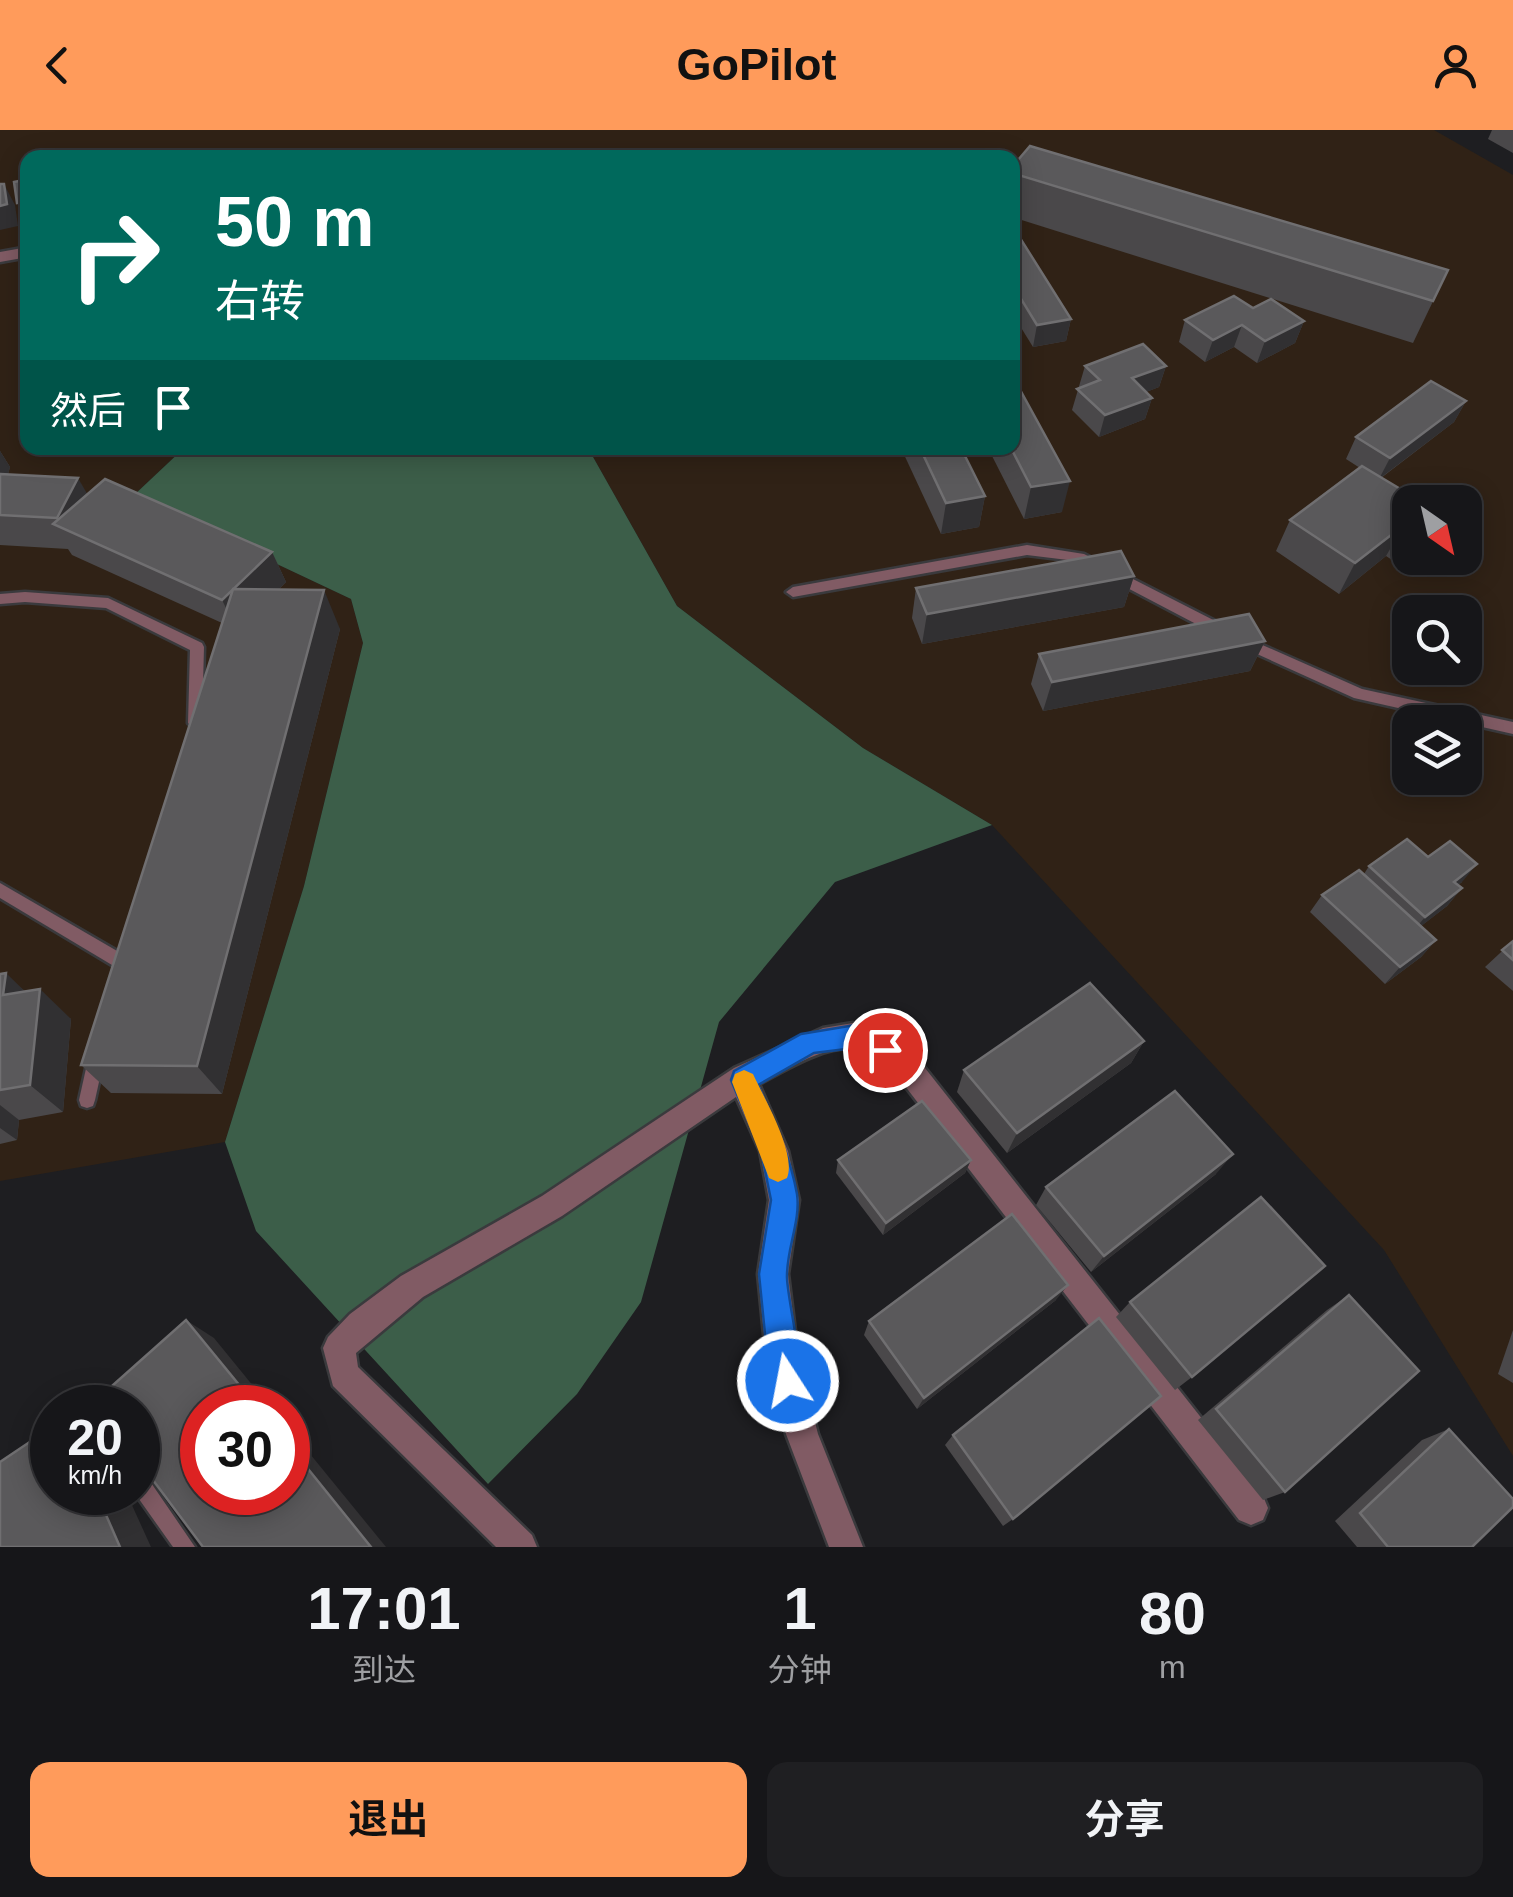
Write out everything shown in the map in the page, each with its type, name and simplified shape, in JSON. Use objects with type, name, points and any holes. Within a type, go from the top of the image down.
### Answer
[{"type":"street","points":[[520,1547],[344,1375],[339,1348],[361,1322],[552,1206],[664,1127],[810,1042],[855,1036],[885,1050],[915,1077],[1251,1508]]},
{"type":"street","points":[[743,1080],[774,1150],[784,1200],[773,1274],[782,1354],[802,1434],[846,1547]]},
{"type":"lane","points":[[793,592],[1027,550],[1079,557],[1232,636],[1359,694],[1513,728]]},
{"type":"lane","points":[[0,599],[24,596],[108,604],[198,647],[195,730],[190,748]]},
{"type":"lane","points":[[0,890],[121,953],[114,978]]},
{"type":"lane","points":[[87,1100],[102,1030]]},
{"type":"lane","points":[[160,1512],[185,1547]]},
{"type":"shaded area","points":[[0,130],[1434,130],[1513,175],[1513,1456],[1384,1250],[992,825],[863,748],[677,606],[592,455],[1020,455],[1020,150],[20,150],[20,455],[177,455],[133,496],[351,599],[363,643],[304,886],[225,1142],[0,1181]]},
{"type":"green space","points":[[177,455],[592,455],[677,606],[863,748],[992,825],[835,882],[719,1022],[641,1302],[577,1394],[488,1484],[256,1231],[225,1142],[304,886],[363,643],[351,599],[133,496]]},
{"type":"building","points":[[1030,146],[1448,270],[1433,301],[1020,175],[1020,158]]},
{"type":"building","points":[[20,181],[20,202],[17,203],[14,182]]},
{"type":"building","points":[[0,184],[4,184],[7,204],[0,206]]},
{"type":"building","points":[[1020,238],[1071,319],[1037,325],[1020,297]]},
{"type":"building","points":[[1234,296],[1253,308],[1271,299],[1304,321],[1265,341],[1242,325],[1213,340],[1185,320]]},
{"type":"building","points":[[1143,344],[1166,366],[1132,378],[1152,398],[1105,415],[1077,389],[1100,380],[1085,366]]},
{"type":"building","points":[[1431,381],[1466,401],[1390,458],[1356,437]]},
{"type":"building","points":[[1020,390],[1070,481],[1031,487],[1015,455],[1020,455]]},
{"type":"building","points":[[923,455],[964,455],[985,496],[946,503]]},
{"type":"building","points":[[1362,466],[1394,485],[1392,534],[1355,563],[1290,520]]},
{"type":"building","points":[[0,474],[78,478],[57,518],[0,515]]},
{"type":"building","points":[[105,479],[272,552],[222,600],[53,524]]},
{"type":"building","points":[[1121,551],[1134,576],[927,614],[916,588]]},
{"type":"building","points":[[233,589],[324,590],[197,1066],[81,1065]]},
{"type":"building","points":[[1249,614],[1265,641],[1052,682],[1039,654]]},
{"type":"building","points":[[1407,839],[1428,857],[1450,841],[1477,864],[1454,882],[1462,888],[1425,917],[1369,866]]},
{"type":"building","points":[[1359,870],[1436,940],[1400,967],[1322,895]]},
{"type":"building","points":[[1513,941],[1513,960],[1502,950]]},
{"type":"building","points":[[6,973],[3,995],[40,989],[30,1085],[0,1090],[0,974]]},
{"type":"building","points":[[1090,983],[1144,1041],[1017,1133],[964,1070]]},
{"type":"building","points":[[1175,1091],[1233,1154],[1104,1256],[1046,1187]]},
{"type":"building","points":[[922,1101],[971,1160],[886,1223],[838,1160]]},
{"type":"building","points":[[1261,1197],[1325,1266],[1192,1377],[1130,1302]]},
{"type":"building","points":[[1012,1214],[1068,1285],[924,1398],[869,1321]]},
{"type":"building","points":[[1349,1295],[1419,1371],[1285,1492],[1216,1409]]},
{"type":"building","points":[[1099,1318],[1161,1396],[1013,1519],[953,1435]]},
{"type":"building","points":[[186,1320],[239,1385],[180,1385],[180,1515],[310,1515],[310,1471],[371,1547],[203,1547],[160,1489],[160,1385],[113,1385]]},
{"type":"building","points":[[1449,1429],[1513,1499],[1513,1507],[1472,1547],[1388,1547],[1360,1513]]},
{"type":"building","points":[[30,1442],[30,1515],[106,1515],[120,1547],[0,1547],[0,1462]]},
{"type":"slow traffic","points":[[744,1082],[774,1150],[778,1169]]},
{"type":"route","points":[[788,1381],[773,1274],[784,1200],[774,1150],[743,1080],[810,1042],[855,1036],[885,1050]]}]
